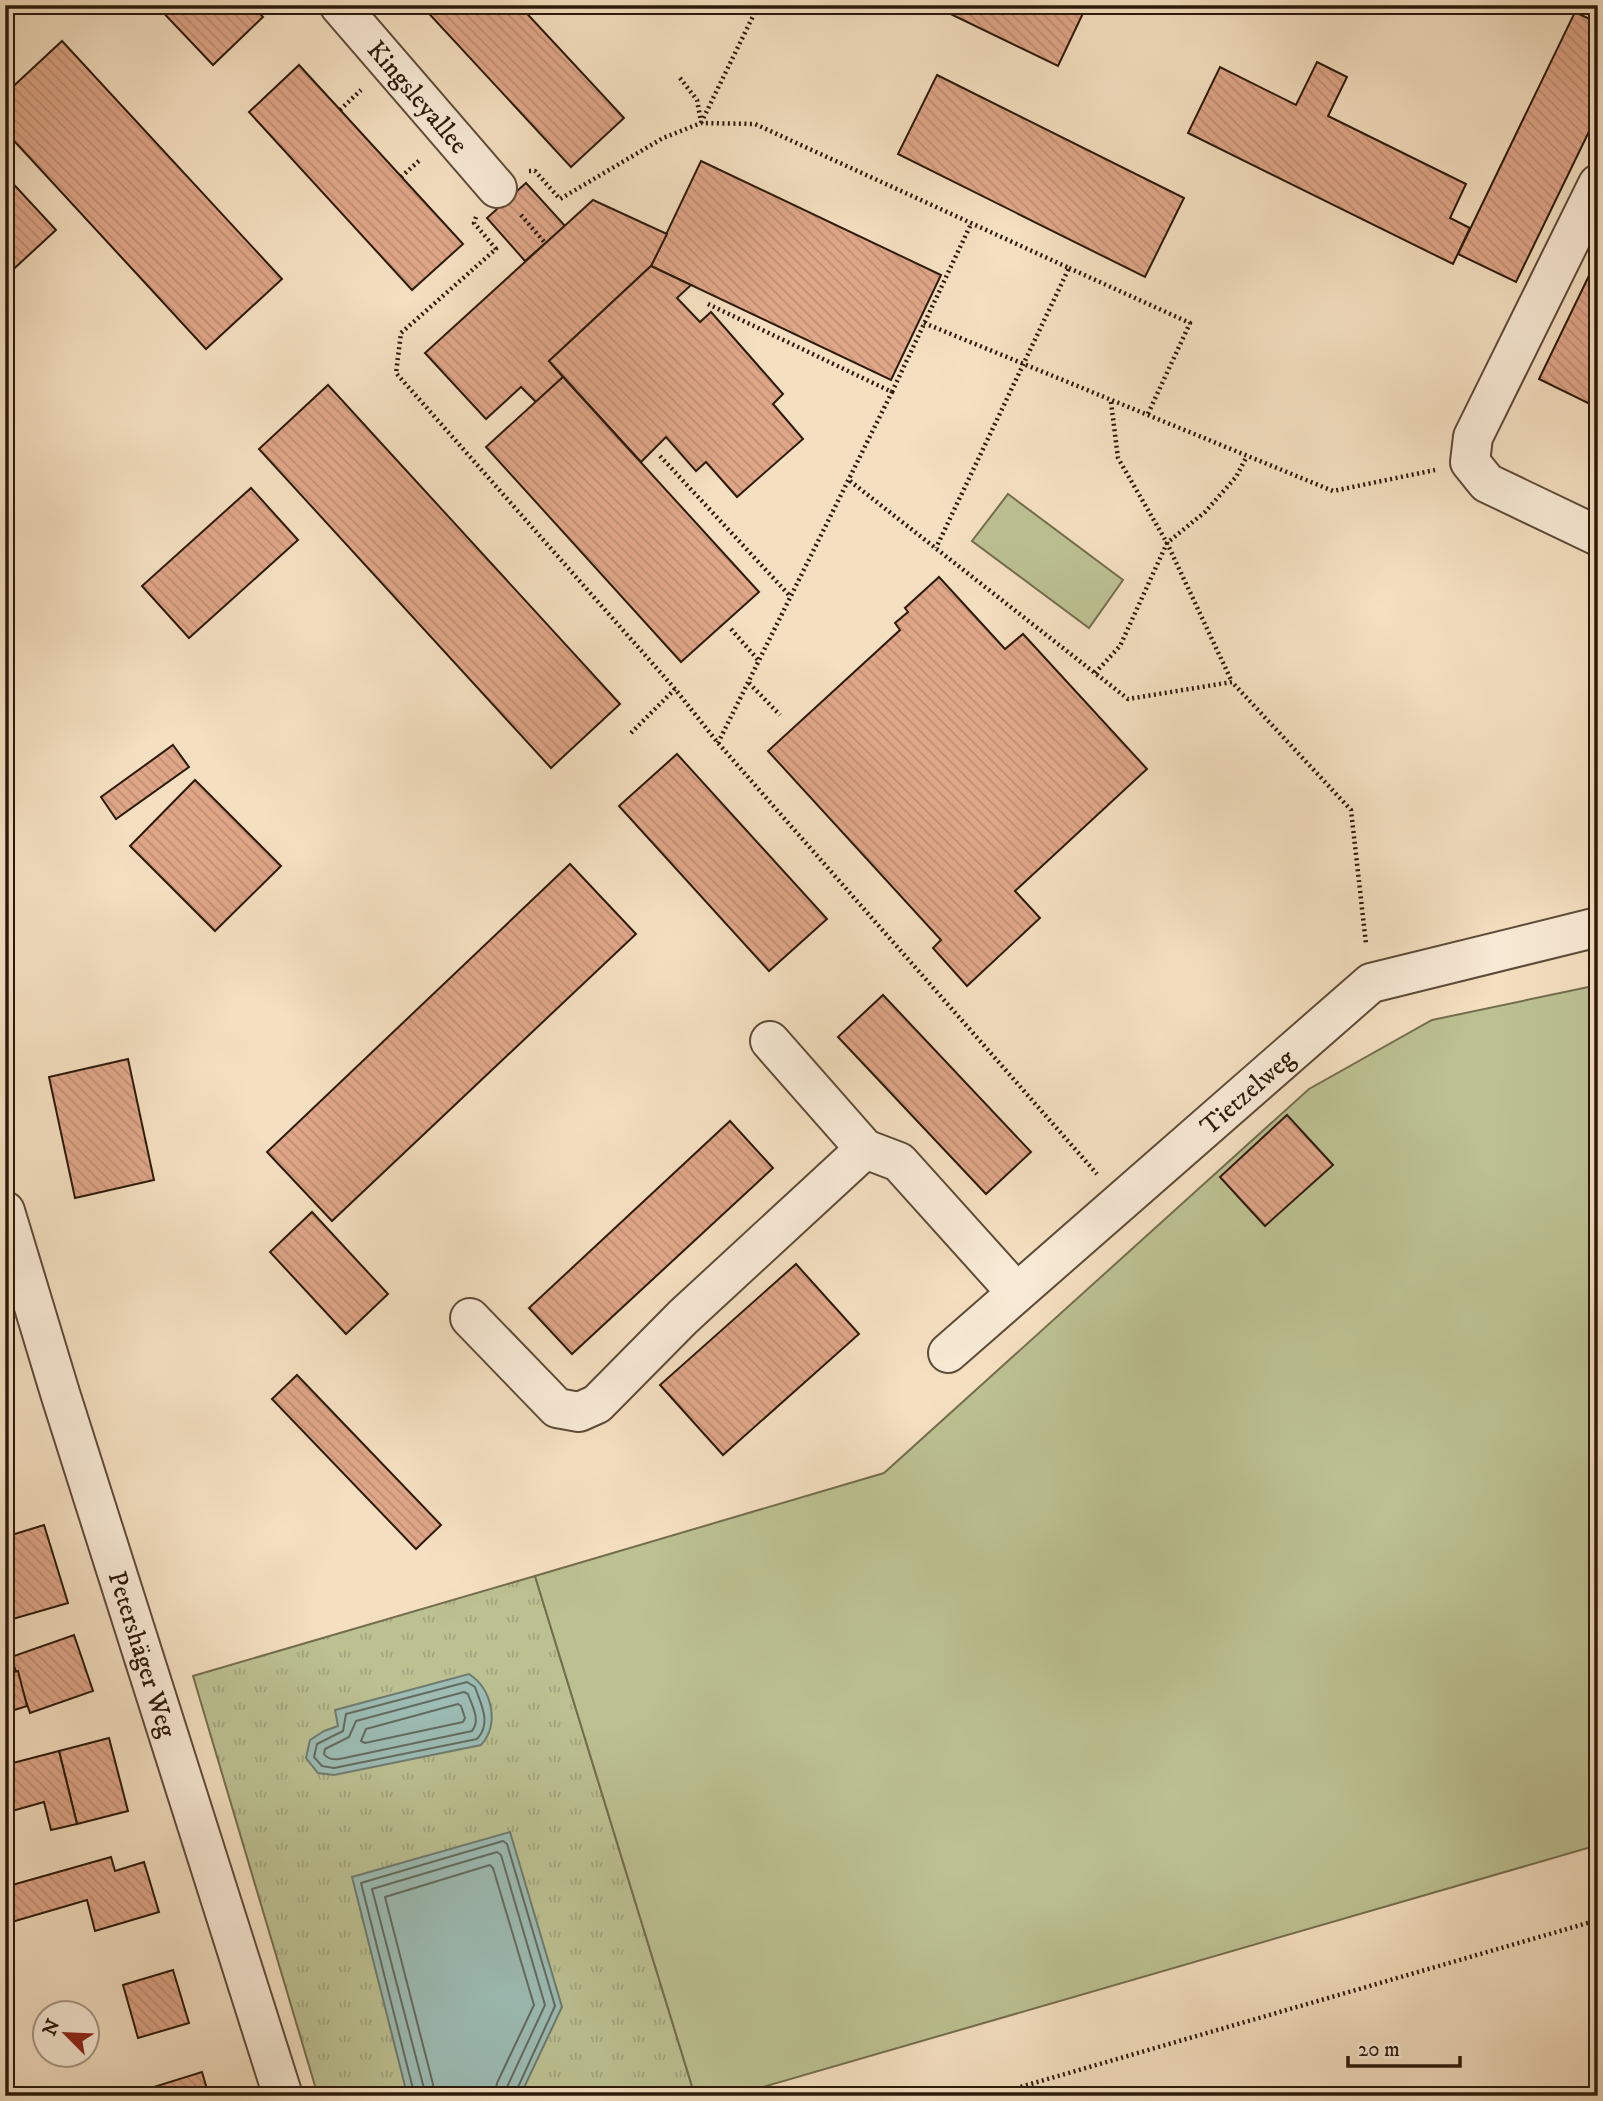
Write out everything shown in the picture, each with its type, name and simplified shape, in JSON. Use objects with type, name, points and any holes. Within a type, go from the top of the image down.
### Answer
[{"type":"street","name":"Kingsleyallee","points":[[339,5],[497,188]]},
{"type":"street","points":[[1598,184],[1473,437],[1470,462],[1487,484],[1598,536]]},
{"type":"street","name":"Tietzelweg","points":[[948,1353],[1370,984],[1598,927]]},
{"type":"street","points":[[770,1041],[865,1150],[899,1162],[1016,1292]]},
{"type":"street","points":[[470,1318],[557,1408],[579,1412],[597,1404],[683,1317],[865,1150]]},
{"type":"street","name":"Petershäger Weg","points":[[5,1211],[20,1316],[283,2096]]},
{"type":"path","points":[[701,123],[756,10],[752,5]]},
{"type":"path","points":[[680,78],[697,100],[701,123]]},
{"type":"path","points":[[1121,1201],[396,373],[401,333],[496,249],[474,223],[478,205],[517,172],[535,171],[560,199],[663,138],[701,123],[755,124],[1190,323],[1147,416]]},
{"type":"path","points":[[718,743],[850,481],[971,224]]},
{"type":"path","points":[[936,548],[1069,268]]},
{"type":"path","points":[[708,304],[892,392]]},
{"type":"path","points":[[925,323],[1334,491],[1470,462]]},
{"type":"path","points":[[1111,401],[1118,458],[1167,543],[1232,682],[1351,810],[1370,984]]},
{"type":"path","points":[[660,456],[791,597]]},
{"type":"path","points":[[1095,673],[1120,646],[1167,543],[1205,512],[1236,477],[1247,456]]},
{"type":"path","points":[[850,481],[1128,699],[1232,682]]},
{"type":"path","points":[[731,629],[760,661]]},
{"type":"path","points":[[749,683],[780,715]]},
{"type":"path","points":[[632,733],[675,690]]},
{"type":"path","points":[[989,2096],[1598,1920]]},
{"type":"green space","points":[[1008,494],[1123,580],[1089,628],[972,541]]},
{"type":"green space","points":[[1598,985],[1598,1845],[732,2096],[695,2096],[535,1576],[884,1473],[1309,1089],[1432,1020]]},
{"type":"green space","points":[[535,1576],[695,2096],[318,2096],[193,1676]]},
{"type":"water","points":[[469,1674],[483,1688],[491,1707],[490,1727],[481,1745],[334,1775],[318,1773],[306,1758],[310,1740],[338,1726],[335,1710]]},
{"type":"water","points":[[510,1832],[562,2007],[520,2096],[413,2096],[406,2090],[352,1877]]},
{"type":"building","points":[[156,5],[252,5],[263,17],[213,65]]},
{"type":"building","points":[[421,5],[519,5],[624,118],[571,167]]},
{"type":"building","points":[[932,5],[1084,5],[1086,7],[1058,66]]},
{"type":"building","points":[[1575,12],[1598,23],[1598,113],[1516,282],[1458,254]]},
{"type":"building","points":[[62,41],[282,279],[206,349],[5,131],[5,94]]},
{"type":"building","points":[[1317,62],[1347,77],[1328,116],[1466,184],[1450,218],[1470,228],[1453,264],[1188,133],[1220,67],[1296,105]]},
{"type":"building","points":[[299,65],[463,244],[412,290],[249,112]]},
{"type":"building","points":[[937,75],[1184,198],[1145,277],[898,154]]},
{"type":"building","points":[[701,161],[941,275],[891,380],[651,266]]},
{"type":"building","points":[[5,175],[56,230],[5,277]]},
{"type":"building","points":[[526,183],[565,226],[525,261],[487,218]]},
{"type":"building","points":[[593,200],[667,234],[651,266],[549,361],[563,377],[536,402],[521,387],[486,419],[425,353]]},
{"type":"building","points":[[1598,257],[1598,408],[1539,379]]},
{"type":"building","points":[[651,266],[691,285],[677,298],[700,322],[711,312],[783,394],[773,404],[803,439],[737,497],[706,462],[696,471],[666,437],[641,462],[549,361]]},
{"type":"building","points":[[563,377],[759,592],[681,662],[486,447]]},
{"type":"building","points":[[328,385],[620,704],[551,768],[259,449]]},
{"type":"building","points":[[251,488],[298,540],[189,638],[142,586]]},
{"type":"building","points":[[939,577],[1005,649],[1023,634],[1147,769],[1015,891],[1040,918],[967,986],[933,948],[941,940],[768,751],[900,630],[895,623],[908,612],[905,608]]},
{"type":"building","points":[[173,745],[189,767],[116,819],[101,797]]},
{"type":"building","points":[[677,754],[827,919],[769,971],[619,806]]},
{"type":"building","points":[[195,780],[281,866],[215,931],[130,846]]},
{"type":"building","points":[[570,864],[636,934],[332,1221],[267,1152]]},
{"type":"building","points":[[883,995],[1031,1152],[986,1194],[838,1037]]},
{"type":"building","points":[[128,1059],[154,1180],[75,1198],[49,1077]]},
{"type":"building","points":[[1287,1115],[1333,1165],[1265,1226],[1220,1177]]},
{"type":"building","points":[[730,1121],[773,1168],[572,1354],[529,1308]]},
{"type":"building","points":[[312,1212],[388,1294],[346,1334],[270,1252]]},
{"type":"building","points":[[796,1264],[859,1334],[723,1455],[660,1385]]},
{"type":"building","points":[[297,1375],[441,1525],[416,1549],[272,1399]]},
{"type":"building","points":[[44,1525],[68,1603],[6,1621],[5,1537]]},
{"type":"building","points":[[74,1635],[93,1691],[30,1713],[11,1657]]},
{"type":"building","points":[[18,1671],[27,1706],[5,1713],[5,1674]]},
{"type":"building","points":[[109,1738],[128,1811],[77,1824],[59,1751]]},
{"type":"building","points":[[59,1751],[77,1824],[51,1830],[44,1802],[5,1813],[5,1765]]},
{"type":"building","points":[[111,1857],[115,1871],[144,1862],[159,1912],[95,1931],[87,1900],[5,1924],[5,1887]]},
{"type":"building","points":[[173,1970],[189,2023],[138,2038],[123,1985]]},
{"type":"building","points":[[202,2072],[209,2096],[147,2096],[144,2090]]}]
